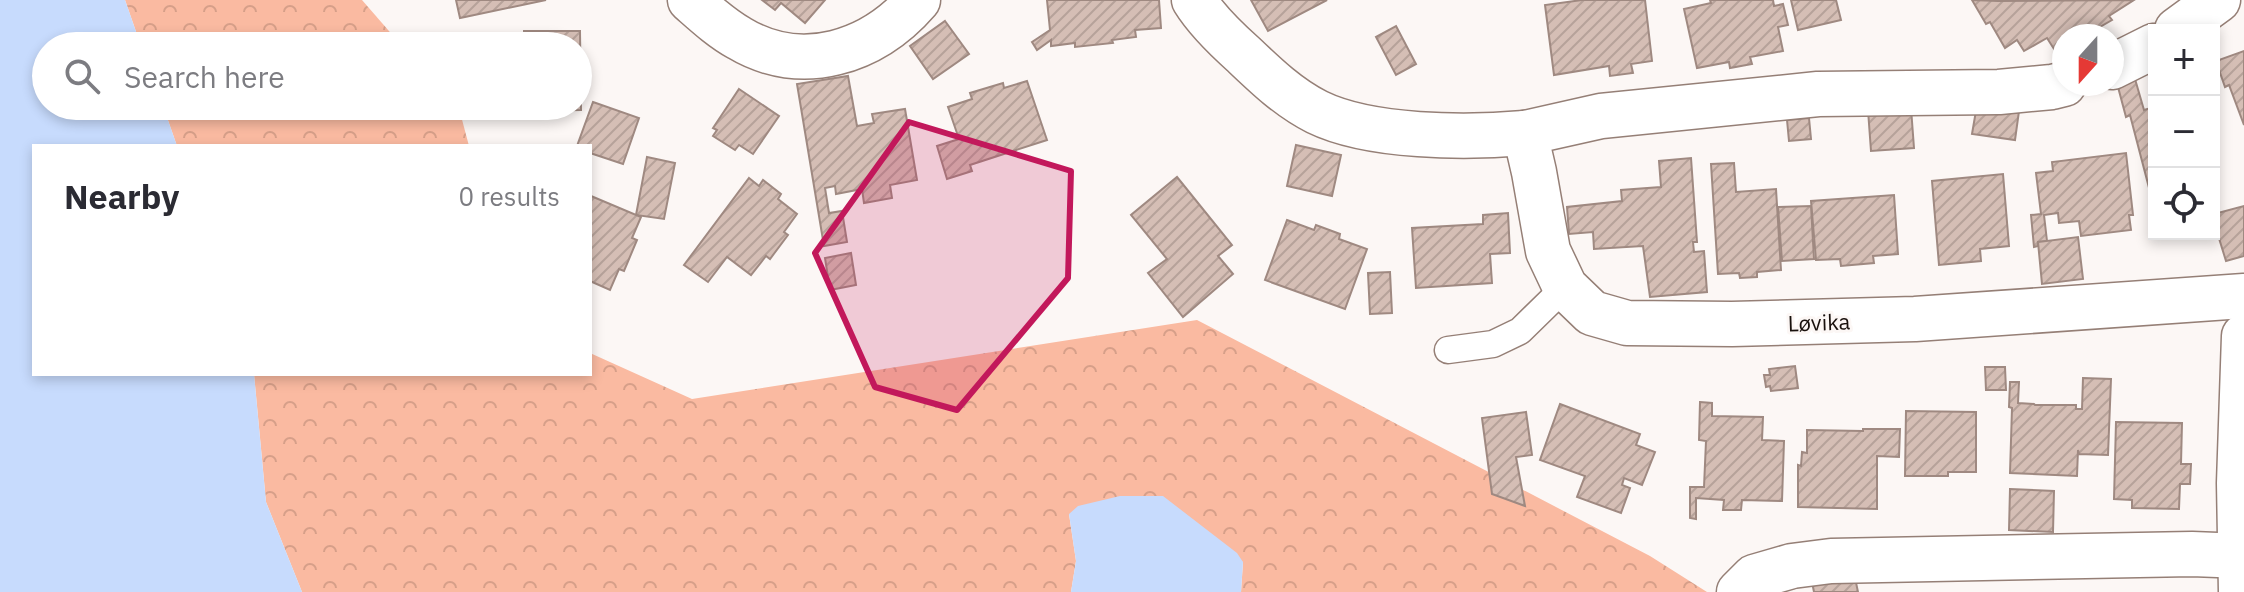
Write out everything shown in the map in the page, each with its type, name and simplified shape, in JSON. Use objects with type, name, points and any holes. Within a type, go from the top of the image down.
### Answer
[{"type":"street","points":[[690,0],[741,40],[768,51],[801,57],[837,54],[873,39],[918,0]]},
{"type":"street","points":[[1194,0],[1227,40],[1278,88],[1318,112],[1355,124],[1397,131],[1492,136],[1525,133],[1601,116],[1818,94],[1999,92],[2052,87]]},
{"type":"street","points":[[2185,24],[2218,0]]},
{"type":"street","points":[[2124,61],[2148,49]]},
{"type":"street","name":"Løvika","points":[[1525,133],[1548,251],[1565,287],[1592,313],[1627,323],[1732,324],[1915,319],[2244,296]]},
{"type":"street","points":[[1739,592],[1754,577],[1792,566],[1831,561],[2192,554],[2242,568],[2239,483],[2244,336]]},
{"type":"lane","points":[[1448,350],[1493,344],[1520,331],[1565,287]]},
{"type":"highlighted area","points":[[909,122],[1071,171],[1068,278],[957,410],[875,387],[815,253]]},
{"type":"green space","points":[[125,0],[362,0],[390,32],[136,32]]},
{"type":"green space","points":[[168,120],[462,120],[468,144],[176,144]]},
{"type":"green space","points":[[1197,320],[1650,556],[1707,592],[1241,592],[1243,562],[1069,514],[1076,561],[1071,592],[302,592],[266,502],[254,376],[592,376],[592,354],[692,399]]},
{"type":"water","points":[[0,0],[125,0],[136,32],[32,32],[32,120],[168,120],[176,144],[32,144],[32,376],[254,376],[266,502],[302,592],[0,592]]},
{"type":"water","points":[[1120,496],[1163,496],[1237,553],[1243,562],[1241,592],[1071,592],[1076,561],[1069,514],[1078,506]]},
{"type":"building","points":[[456,0],[546,0],[460,18]]},
{"type":"building","points":[[762,0],[825,0],[805,23],[781,3],[775,10]]},
{"type":"building","points":[[1047,0],[1159,0],[1161,28],[1135,30],[1136,37],[1112,40],[1113,43],[1051,46],[1051,40],[1037,50],[1032,42],[1050,30]]},
{"type":"building","points":[[1251,0],[1327,0],[1268,31]]},
{"type":"building","points":[[1582,0],[1645,0],[1652,61],[1631,64],[1633,73],[1610,76],[1609,66],[1554,75],[1545,5]]},
{"type":"building","points":[[1710,0],[1773,0],[1774,6],[1783,4],[1788,25],[1778,27],[1783,51],[1750,57],[1752,64],[1730,68],[1729,62],[1697,68],[1684,9],[1711,3]]},
{"type":"building","points":[[1791,0],[1836,0],[1841,20],[1798,30]]},
{"type":"building","points":[[1972,0],[2134,0],[2109,16],[2112,20],[2105,24],[2052,24],[2052,46],[2047,38],[2024,51],[2017,40],[2005,48],[1990,22],[1986,24]]},
{"type":"building","points":[[945,21],[969,54],[933,79],[910,46]]},
{"type":"building","points":[[1396,26],[1416,64],[1396,75],[1376,37]]},
{"type":"building","points":[[580,31],[580,32],[524,32]]},
{"type":"building","points":[[2244,51],[2244,125],[2229,85],[2225,87],[2220,60]]},
{"type":"building","points":[[848,76],[857,126],[874,123],[872,114],[905,109],[917,180],[890,185],[892,198],[864,203],[862,189],[836,194],[835,186],[825,188],[829,213],[842,211],[847,242],[824,246],[797,84]]},
{"type":"building","points":[[2135,79],[2144,110],[2148,109],[2148,184],[2130,115],[2126,117],[2120,96],[2124,96],[2124,84]]},
{"type":"building","points":[[1027,81],[1047,140],[970,165],[972,171],[947,179],[937,146],[959,139],[948,107],[972,99],[970,93],[1003,83],[1004,88]]},
{"type":"building","points":[[739,89],[779,116],[753,154],[739,145],[735,150],[713,136],[717,130],[713,128]]},
{"type":"building","points":[[593,102],[639,118],[623,164],[592,154],[592,144],[578,144],[586,120],[592,120]]},
{"type":"building","points":[[1977,105],[2019,111],[2015,140],[1972,134]]},
{"type":"building","points":[[1911,108],[1914,148],[1871,151],[1868,110]]},
{"type":"building","points":[[1809,118],[1811,139],[1789,141],[1787,120]]},
{"type":"building","points":[[1296,145],[1341,155],[1332,196],[1287,186]]},
{"type":"building","points":[[2126,153],[2133,215],[2129,215],[2131,230],[2081,236],[2079,221],[2059,223],[2058,213],[2044,215],[2047,241],[2038,242],[2038,246],[2034,247],[2031,215],[2041,214],[2036,173],[2053,171],[2052,162]]},
{"type":"building","points":[[647,157],[675,163],[664,219],[636,215]]},
{"type":"building","points":[[1691,158],[1697,242],[1693,242],[1694,252],[1704,251],[1707,292],[1650,297],[1643,246],[1594,249],[1593,232],[1569,234],[1567,207],[1622,201],[1621,190],[1661,187],[1659,161]]},
{"type":"building","points":[[1734,163],[1736,192],[1776,189],[1781,270],[1757,272],[1757,277],[1740,278],[1739,273],[1718,274],[1711,164]]},
{"type":"building","points":[[2003,174],[2009,246],[1980,249],[1981,261],[1939,265],[1932,181]]},
{"type":"building","points":[[1177,177],[1232,245],[1218,256],[1233,274],[1183,317],[1148,273],[1167,259],[1131,215]]},
{"type":"building","points":[[749,178],[759,186],[763,180],[781,194],[778,199],[797,214],[784,232],[788,235],[770,259],[766,256],[751,275],[727,257],[708,282],[684,265]]},
{"type":"building","points":[[1894,195],[1898,254],[1873,256],[1874,263],[1841,266],[1840,259],[1816,260],[1811,201]]},
{"type":"building","points":[[592,196],[641,217],[632,238],[637,240],[624,271],[619,269],[610,290],[592,282]]},
{"type":"building","points":[[1811,206],[1814,259],[1782,261],[1778,207]]},
{"type":"building","points":[[2244,206],[2244,256],[2226,261],[2220,240],[2220,212]]},
{"type":"building","points":[[1508,213],[1510,253],[1490,254],[1492,283],[1416,288],[1412,228],[1483,224],[1483,215]]},
{"type":"building","points":[[1287,220],[1314,230],[1316,225],[1340,234],[1339,239],[1367,249],[1345,309],[1265,280]]},
{"type":"building","points":[[2078,237],[2083,279],[2042,284],[2038,242]]},
{"type":"building","points":[[851,253],[856,285],[830,290],[825,258]]},
{"type":"building","points":[[1390,272],[1392,313],[1370,314],[1368,273]]},
{"type":"building","points":[[1795,366],[1798,388],[1771,391],[1770,386],[1766,387],[1764,375],[1770,375],[1769,369]]},
{"type":"building","points":[[1985,367],[2005,367],[2006,390],[1986,390]]},
{"type":"building","points":[[2083,378],[2111,379],[2108,455],[2079,454],[2078,450],[2077,476],[2010,473],[2010,382],[2019,382],[2018,403],[2076,405],[2076,409],[2082,409]]},
{"type":"building","points":[[1700,402],[1712,403],[1712,416],[1763,417],[1762,440],[1784,441],[1782,501],[1742,500],[1741,510],[1723,510],[1724,500],[1696,498],[1696,519],[1690,518],[1690,487],[1704,487],[1706,441],[1699,440]]},
{"type":"building","points":[[1560,404],[1640,434],[1636,445],[1655,452],[1642,485],[1624,478],[1622,485],[1630,488],[1621,513],[1577,497],[1585,476],[1540,460]]},
{"type":"building","points":[[1906,411],[1976,412],[1976,472],[1948,472],[1948,476],[1905,476]]},
{"type":"building","points":[[1526,412],[1532,455],[1516,457],[1525,506],[1492,494],[1482,418]]},
{"type":"building","points":[[2116,422],[2182,423],[2181,464],[2191,464],[2190,484],[2180,484],[2179,509],[2132,508],[2132,500],[2114,499]]},
{"type":"building","points":[[1900,429],[1899,457],[1877,456],[1877,509],[1798,507],[1798,465],[1801,466],[1802,452],[1807,453],[1807,430]]},
{"type":"building","points":[[2010,489],[2054,491],[2053,532],[2009,530]]},
{"type":"building","points":[[1854,573],[1858,592],[1814,592],[1812,582]]}]
